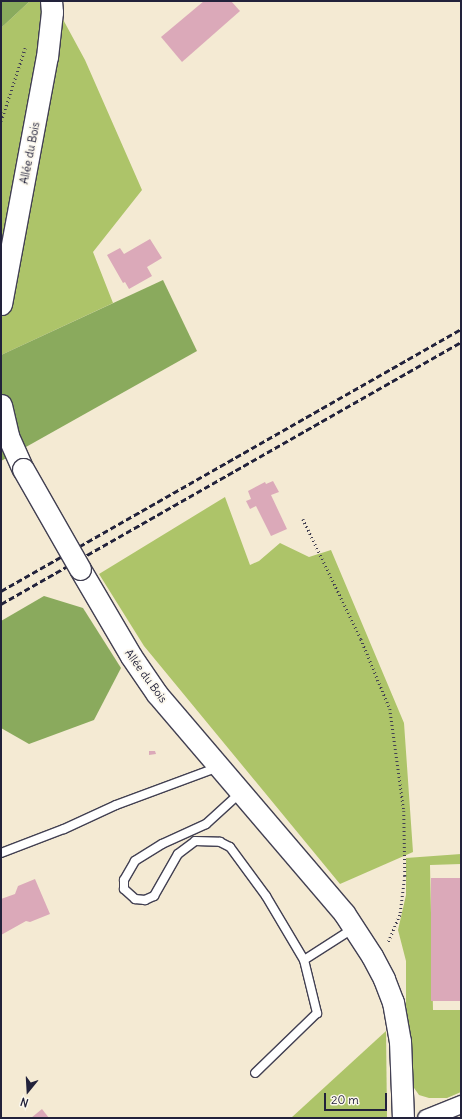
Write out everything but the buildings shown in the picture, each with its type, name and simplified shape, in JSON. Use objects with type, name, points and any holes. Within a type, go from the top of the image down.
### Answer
[{"type":"street","name":"Allée du Bois","points":[[1,304],[47,57],[52,12],[50,1]]},
{"type":"street","name":"Allée du Bois","points":[[1,405],[10,441],[22,469],[139,669],[157,694],[349,920],[372,956],[384,979],[393,1002],[400,1041],[403,1118]]},
{"type":"street","points":[[426,1118],[461,1104]]},
{"type":"lane","points":[[1,852],[64,829],[116,805],[220,767]]},
{"type":"lane","points":[[241,792],[206,824],[162,844],[135,861],[124,880],[124,889],[135,899],[145,900],[154,896],[178,854],[195,841],[220,842],[230,847],[266,896],[304,960],[317,1013],[255,1072]]},
{"type":"lane","points":[[304,960],[349,920]]},
{"type":"path","points":[[1,121],[28,41]]},
{"type":"path","points":[[303,519],[361,639],[390,709],[404,811],[405,876],[400,915],[388,943],[372,956]]},
{"type":"green space","points":[[1,1],[30,1],[1,28]]},
{"type":"green space","points":[[30,1],[53,1],[85,60],[142,190],[93,252],[113,303],[1,355],[1,28]]},
{"type":"green space","points":[[163,280],[197,351],[1,461],[1,355]]},
{"type":"green space","points":[[225,497],[250,565],[259,561],[280,543],[309,557],[331,550],[404,723],[413,852],[340,884],[144,646],[99,574]]},
{"type":"green space","points":[[44,596],[83,608],[121,668],[94,720],[29,744],[1,728],[1,621]]},
{"type":"green space","points":[[461,854],[461,864],[430,865],[433,1010],[461,1010],[461,1092],[447,1098],[429,1098],[419,1095],[412,1085],[406,1006],[406,961],[398,930],[406,895],[406,858]]},
{"type":"green space","points":[[386,1031],[387,1118],[291,1118]]},
{"type":"railway","points":[[1,591],[461,329]]},
{"type":"railway","points":[[1,604],[461,342]]}]
